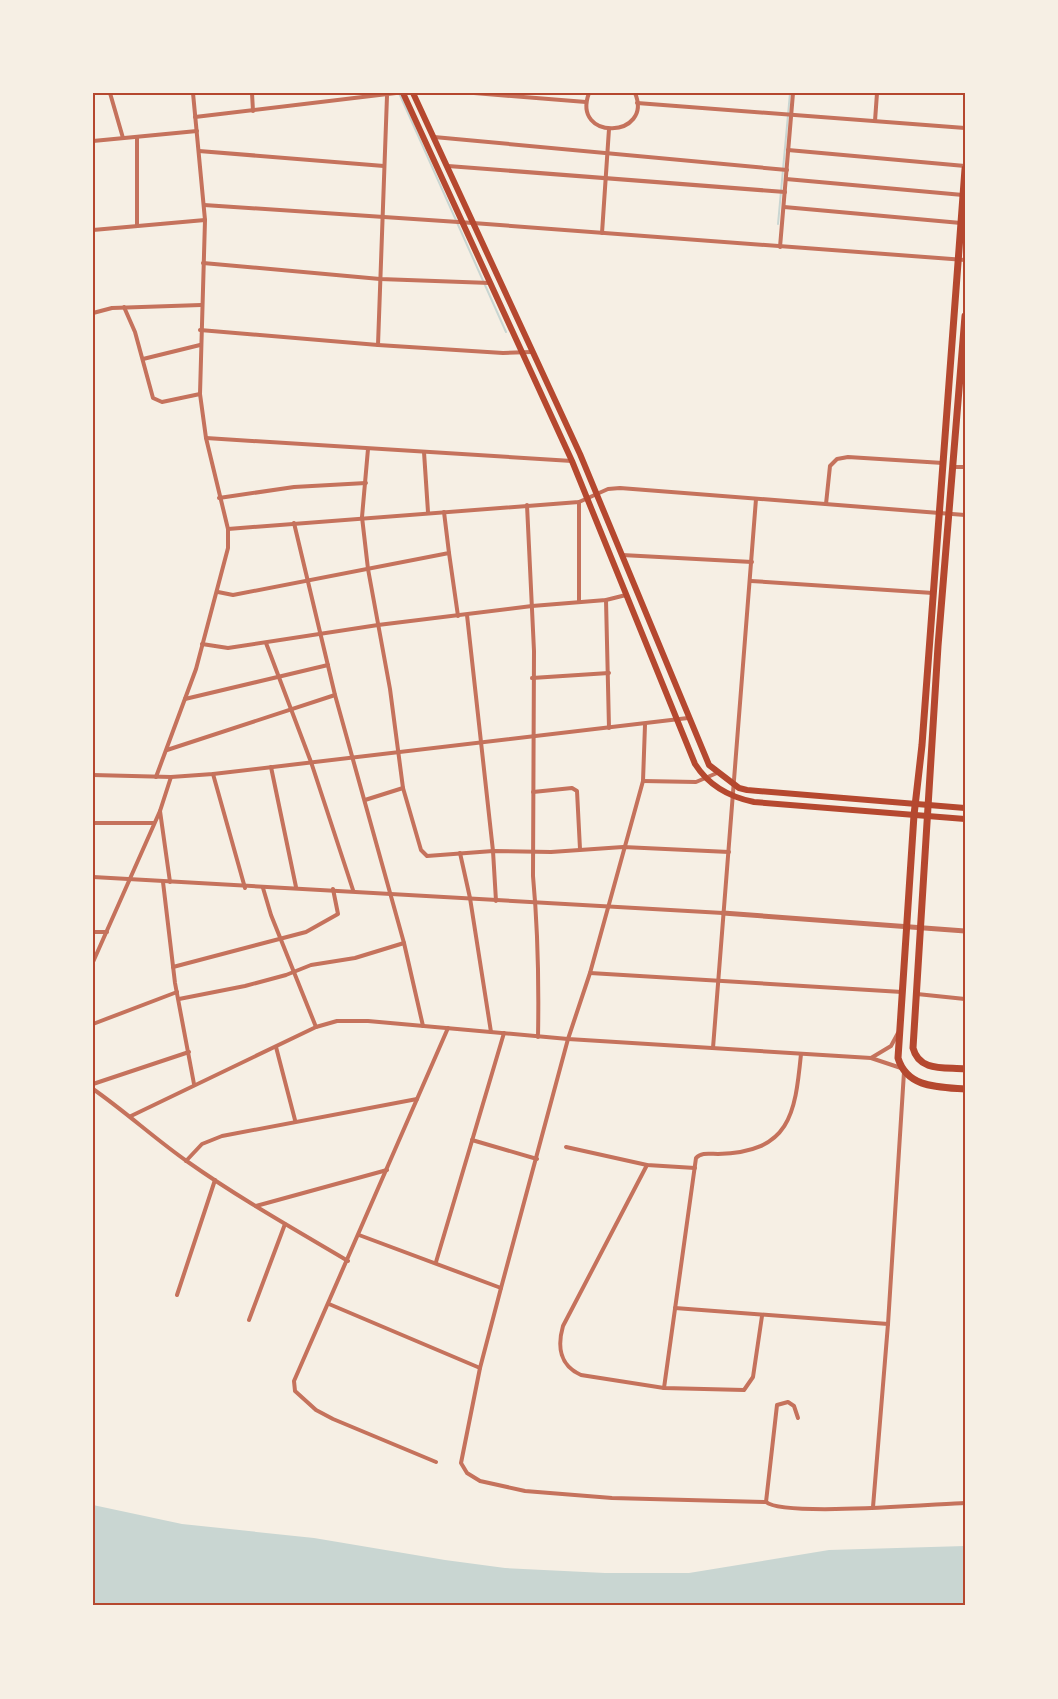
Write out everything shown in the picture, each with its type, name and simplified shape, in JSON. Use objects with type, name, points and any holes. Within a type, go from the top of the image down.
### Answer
[{"type":"highway","points":[[965,167],[961,223],[962,260],[914,815],[898,1058],[902,1070],[914,1081],[924,1085],[965,1089]]},
{"type":"highway","points":[[965,316],[962,390],[953,466],[938,646],[914,1048],[916,1058],[924,1065],[965,1069]]},
{"type":"main road","points":[[403,93],[572,461],[695,764],[704,779],[733,798],[754,802],[965,819]]},
{"type":"main road","points":[[413,93],[597,494],[704,756],[717,773],[734,785],[747,790],[965,808]]},
{"type":"main road","points":[[850,808],[851,799]]},
{"type":"street","points":[[110,93],[123,138]]},
{"type":"street","points":[[156,777],[202,644],[218,592],[228,548],[228,529],[206,438],[200,394],[200,330],[205,220],[193,93]]},
{"type":"street","points":[[252,93],[254,111]]},
{"type":"street","points":[[195,117],[387,96],[396,93]]},
{"type":"street","points":[[474,93],[586,102]]},
{"type":"street","points":[[589,93],[586,102],[587,110],[595,123],[609,129],[629,123],[636,111],[637,103],[634,93]]},
{"type":"street","points":[[780,247],[793,93]]},
{"type":"street","points":[[875,121],[877,93]]},
{"type":"street","points":[[378,345],[387,96]]},
{"type":"street","points":[[637,103],[965,128]]},
{"type":"street","points":[[602,233],[609,129]]},
{"type":"street","points":[[93,141],[197,131]]},
{"type":"street","points":[[137,137],[137,225]]},
{"type":"street","points":[[434,137],[787,170]]},
{"type":"street","points":[[788,150],[965,167]]},
{"type":"street","points":[[199,151],[384,166]]},
{"type":"street","points":[[448,166],[785,192]]},
{"type":"street","points":[[786,178],[963,195]]},
{"type":"street","points":[[204,205],[382,219],[473,222],[962,260]]},
{"type":"street","points":[[784,207],[961,223]]},
{"type":"street","points":[[93,230],[205,220]]},
{"type":"street","points":[[203,263],[380,279],[491,283]]},
{"type":"street","points":[[93,313],[123,307],[201,305]]},
{"type":"street","points":[[123,307],[135,332],[153,398],[156,401],[200,394]]},
{"type":"street","points":[[200,330],[378,345],[531,352]]},
{"type":"street","points":[[143,359],[200,345]]},
{"type":"street","points":[[206,438],[368,450],[572,461]]},
{"type":"street","points":[[368,450],[362,517],[368,569],[403,788],[422,850],[427,856],[493,851],[534,852],[623,847],[729,852]]},
{"type":"street","points":[[424,452],[428,512]]},
{"type":"street","points":[[826,504],[830,466],[837,459],[848,457],[943,463]]},
{"type":"street","points":[[953,466],[965,467]]},
{"type":"street","points":[[219,498],[294,487],[366,483]]},
{"type":"street","points":[[228,529],[579,502],[597,494],[620,489],[965,515]]},
{"type":"street","points":[[713,1048],[756,499]]},
{"type":"street","points":[[579,502],[579,602]]},
{"type":"street","points":[[528,505],[532,606],[534,852],[532,876],[537,903],[538,1036]]},
{"type":"street","points":[[444,512],[458,615]]},
{"type":"street","points":[[294,523],[335,695],[404,943],[423,1026]]},
{"type":"street","points":[[218,592],[233,595],[449,553]]},
{"type":"street","points":[[622,555],[752,562]]},
{"type":"street","points":[[751,581],[933,593]]},
{"type":"street","points":[[202,644],[228,648],[378,625],[532,606],[606,600],[627,595]]},
{"type":"street","points":[[606,600],[609,728]]},
{"type":"street","points":[[467,615],[493,851],[496,901]]},
{"type":"street","points":[[266,643],[311,762],[353,890]]},
{"type":"street","points":[[184,699],[328,665]]},
{"type":"street","points":[[532,678],[609,673]]},
{"type":"street","points":[[166,751],[335,695]]},
{"type":"street","points":[[93,775],[171,777],[213,774],[481,744],[532,736],[645,725],[688,718]]},
{"type":"street","points":[[645,725],[643,781],[590,973],[568,1039],[501,1288],[480,1368],[461,1463],[467,1473],[480,1481],[525,1491],[612,1498],[766,1502],[771,1507],[801,1509],[965,1503]]},
{"type":"street","points":[[272,767],[296,887]]},
{"type":"street","points":[[643,781],[690,782],[717,773]]},
{"type":"street","points":[[213,774],[244,888]]},
{"type":"street","points":[[93,962],[160,811],[171,777]]},
{"type":"street","points":[[365,800],[403,788]]},
{"type":"street","points":[[533,792],[572,788],[577,791],[580,849]]},
{"type":"street","points":[[160,811],[170,882]]},
{"type":"street","points":[[93,823],[154,823]]},
{"type":"street","points":[[460,853],[470,898],[491,1032]]},
{"type":"street","points":[[93,877],[244,888],[296,887],[390,892],[496,901],[723,913],[965,931]]},
{"type":"street","points":[[163,882],[173,967],[194,1084]]},
{"type":"street","points":[[263,888],[316,1027]]},
{"type":"street","points":[[173,967],[306,932],[338,914],[333,889]]},
{"type":"street","points":[[93,932],[107,932]]},
{"type":"street","points":[[179,999],[245,986],[311,965],[355,958],[404,943]]},
{"type":"street","points":[[590,973],[902,992]]},
{"type":"street","points":[[93,1024],[177,992]]},
{"type":"street","points":[[917,994],[965,999]]},
{"type":"street","points":[[131,1116],[316,1027],[347,1021],[568,1039],[871,1059],[902,1070],[888,1324],[873,1507]]},
{"type":"street","points":[[436,1462],[333,1419],[316,1410],[295,1391],[296,1372],[348,1261],[448,1028]]},
{"type":"street","points":[[871,1059],[891,1046],[899,1030]]},
{"type":"street","points":[[436,1262],[504,1033]]},
{"type":"street","points":[[276,1047],[296,1120]]},
{"type":"street","points":[[93,1084],[189,1052]]},
{"type":"street","points":[[664,1388],[698,1155],[738,1152],[757,1148],[773,1140],[783,1130],[796,1099],[801,1054]]},
{"type":"street","points":[[93,1089],[131,1116],[186,1161],[255,1206],[348,1261]]},
{"type":"street","points":[[186,1161],[210,1139],[296,1120],[418,1098]]},
{"type":"street","points":[[472,1140],[537,1159]]},
{"type":"street","points":[[566,1147],[647,1165],[695,1168]]},
{"type":"street","points":[[647,1165],[563,1326],[560,1351],[570,1371],[581,1375],[664,1388],[744,1390],[753,1377],[762,1316]]},
{"type":"street","points":[[255,1206],[387,1170]]},
{"type":"street","points":[[177,1295],[215,1180]]},
{"type":"street","points":[[249,1320],[285,1224]]},
{"type":"street","points":[[359,1234],[501,1288]]},
{"type":"street","points":[[329,1304],[480,1368]]},
{"type":"street","points":[[675,1308],[888,1324]]},
{"type":"street","points":[[766,1502],[774,1411],[777,1405],[788,1402],[794,1406],[798,1418]]},
{"type":"shaded area","points":[[93,1505],[182,1524],[314,1538],[505,1568],[605,1573],[689,1573],[829,1550],[965,1546],[965,1606],[93,1606]]},
{"type":"waterway","points":[[399,93],[506,332]]},
{"type":"waterway","points":[[778,224],[790,93]]}]
